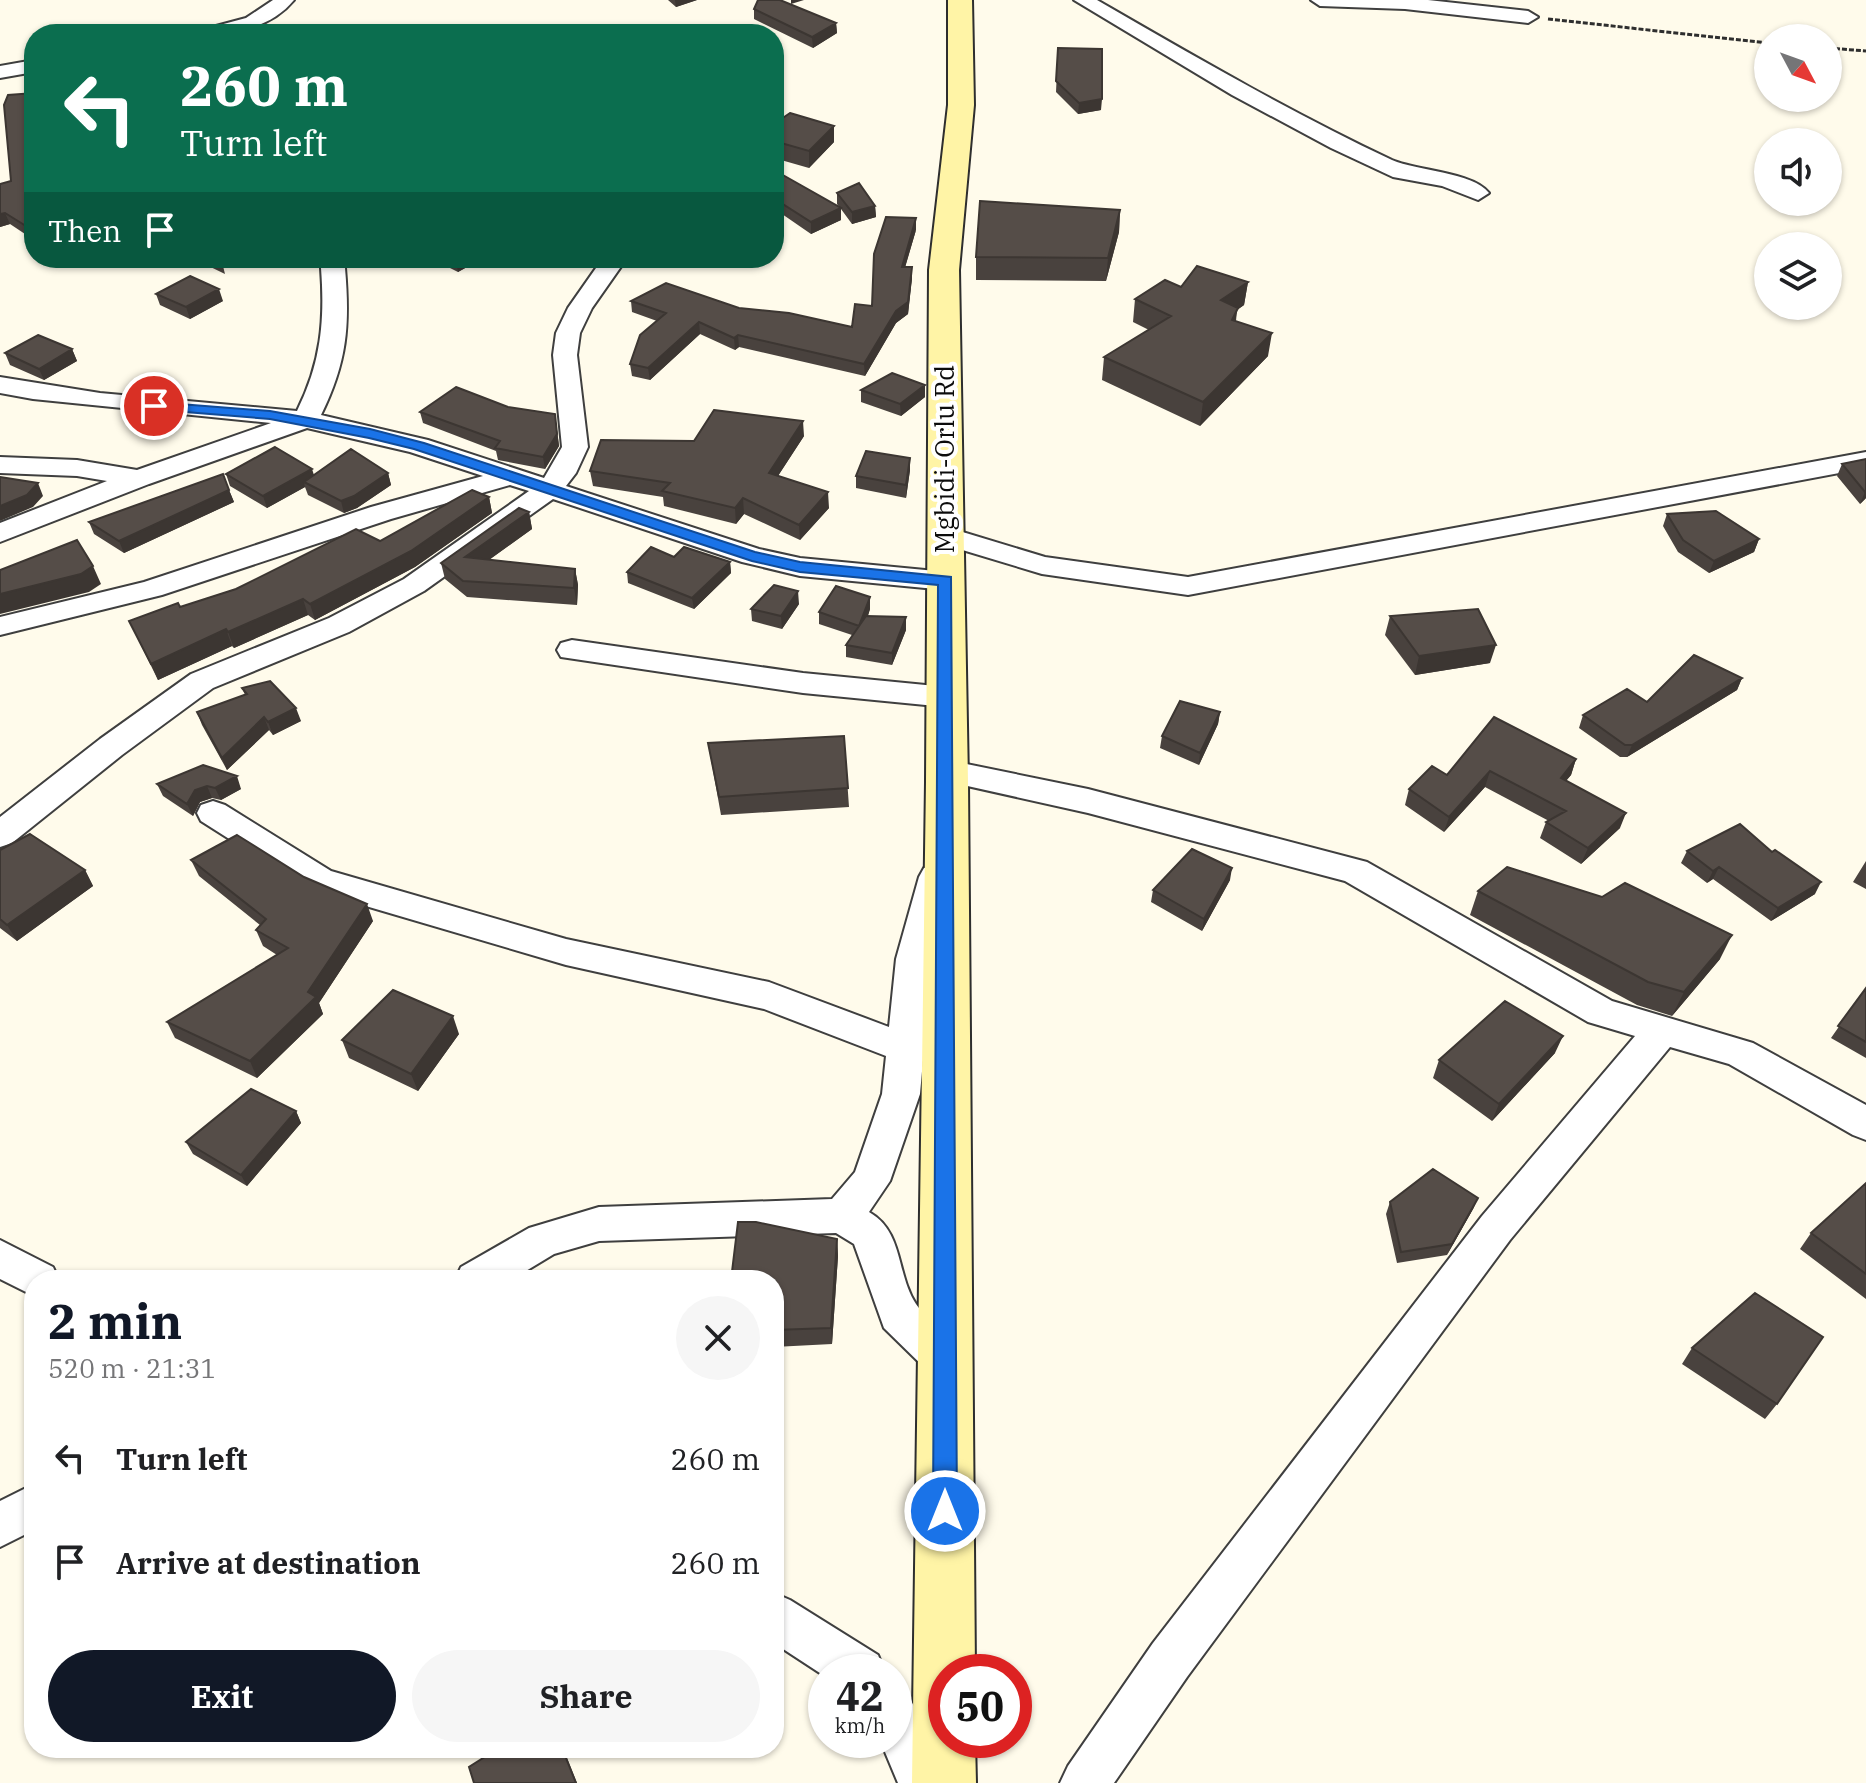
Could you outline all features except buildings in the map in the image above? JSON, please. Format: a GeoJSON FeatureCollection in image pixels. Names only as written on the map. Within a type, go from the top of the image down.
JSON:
{"type":"FeatureCollection","features":[{"type":"Feature","properties":{"kind":"main road","name":"Mgbidi-Orlu Rd"},"geometry":{"type":"LineString","coordinates":[[944,1783],[947,771],[944,270],[961,105],[960,0]]}},
{"type":"Feature","properties":{"kind":"street"},"geometry":{"type":"LineString","coordinates":[[1083,0],[1239,91],[1339,143],[1401,172],[1448,181],[1478,193]]}},
{"type":"Feature","properties":{"kind":"street"},"geometry":{"type":"LineString","coordinates":[[1320,0],[1405,3],[1528,17]]}},
{"type":"Feature","properties":{"kind":"street"},"geometry":{"type":"LineString","coordinates":[[246,24],[253,22],[271,3]]}},
{"type":"Feature","properties":{"kind":"street"},"geometry":{"type":"LineString","coordinates":[[0,72],[24,68]]}},
{"type":"Feature","properties":{"kind":"street"},"geometry":{"type":"LineString","coordinates":[[0,533],[139,478],[305,420],[327,378],[338,329],[333,268]]}},
{"type":"Feature","properties":{"kind":"street"},"geometry":{"type":"LineString","coordinates":[[0,835],[111,747],[202,681],[339,625],[414,585],[476,544],[548,490],[563,473],[575,447],[565,355],[568,333],[580,308],[608,268]]}},
{"type":"Feature","properties":{"kind":"street"},"geometry":{"type":"LineString","coordinates":[[0,385],[96,402],[305,420],[419,446],[752,556],[800,567],[946,581]]}},
{"type":"Feature","properties":{"kind":"street"},"geometry":{"type":"LineString","coordinates":[[0,449],[33,466]]}},
{"type":"Feature","properties":{"kind":"street"},"geometry":{"type":"LineString","coordinates":[[946,536],[1042,565],[1188,586],[1866,460]]}},
{"type":"Feature","properties":{"kind":"street"},"geometry":{"type":"LineString","coordinates":[[0,465],[77,468],[139,478]]}},
{"type":"Feature","properties":{"kind":"street"},"geometry":{"type":"LineString","coordinates":[[0,626],[152,589],[381,513],[509,477]]}},
{"type":"Feature","properties":{"kind":"street"},"geometry":{"type":"LineString","coordinates":[[572,650],[803,683],[946,697]]}},
{"type":"Feature","properties":{"kind":"street"},"geometry":{"type":"LineString","coordinates":[[947,771],[1088,801],[1355,871],[1601,1012],[1740,1053],[1866,1124]]}},
{"type":"Feature","properties":{"kind":"street"},"geometry":{"type":"LineString","coordinates":[[213,813],[320,880],[566,952],[769,996],[906,1048]]}},
{"type":"Feature","properties":{"kind":"street"},"geometry":{"type":"LineString","coordinates":[[842,1216],[871,1181],[901,1094],[914,959],[946,838]]}},
{"type":"Feature","properties":{"kind":"street"},"geometry":{"type":"LineString","coordinates":[[1085,1783],[1170,1660],[1496,1228],[1662,1030]]}},
{"type":"Feature","properties":{"kind":"street"},"geometry":{"type":"LineString","coordinates":[[492,1270],[543,1240],[599,1224],[842,1216],[870,1233],[899,1315],[945,1359]]}},
{"type":"Feature","properties":{"kind":"street"},"geometry":{"type":"LineString","coordinates":[[0,1258],[24,1272]]}},
{"type":"Feature","properties":{"kind":"street"},"geometry":{"type":"LineString","coordinates":[[0,1525],[24,1512]]}},
{"type":"Feature","properties":{"kind":"street"},"geometry":{"type":"LineString","coordinates":[[784,1622],[833,1654]]}},
{"type":"Feature","properties":{"kind":"street"},"geometry":{"type":"LineString","coordinates":[[912,1758],[923,1783]]}},
{"type":"Feature","properties":{"kind":"path"},"geometry":{"type":"LineString","coordinates":[[1528,17],[1754,41]]}},
{"type":"Feature","properties":{"kind":"path"},"geometry":{"type":"LineString","coordinates":[[1842,49],[1866,51]]}},
{"type":"Feature","properties":{"kind":"route"},"geometry":{"type":"LineString","coordinates":[[154,406],[270,415],[370,434],[419,446],[752,556],[800,567],[946,581],[945,1511]]}}]}
